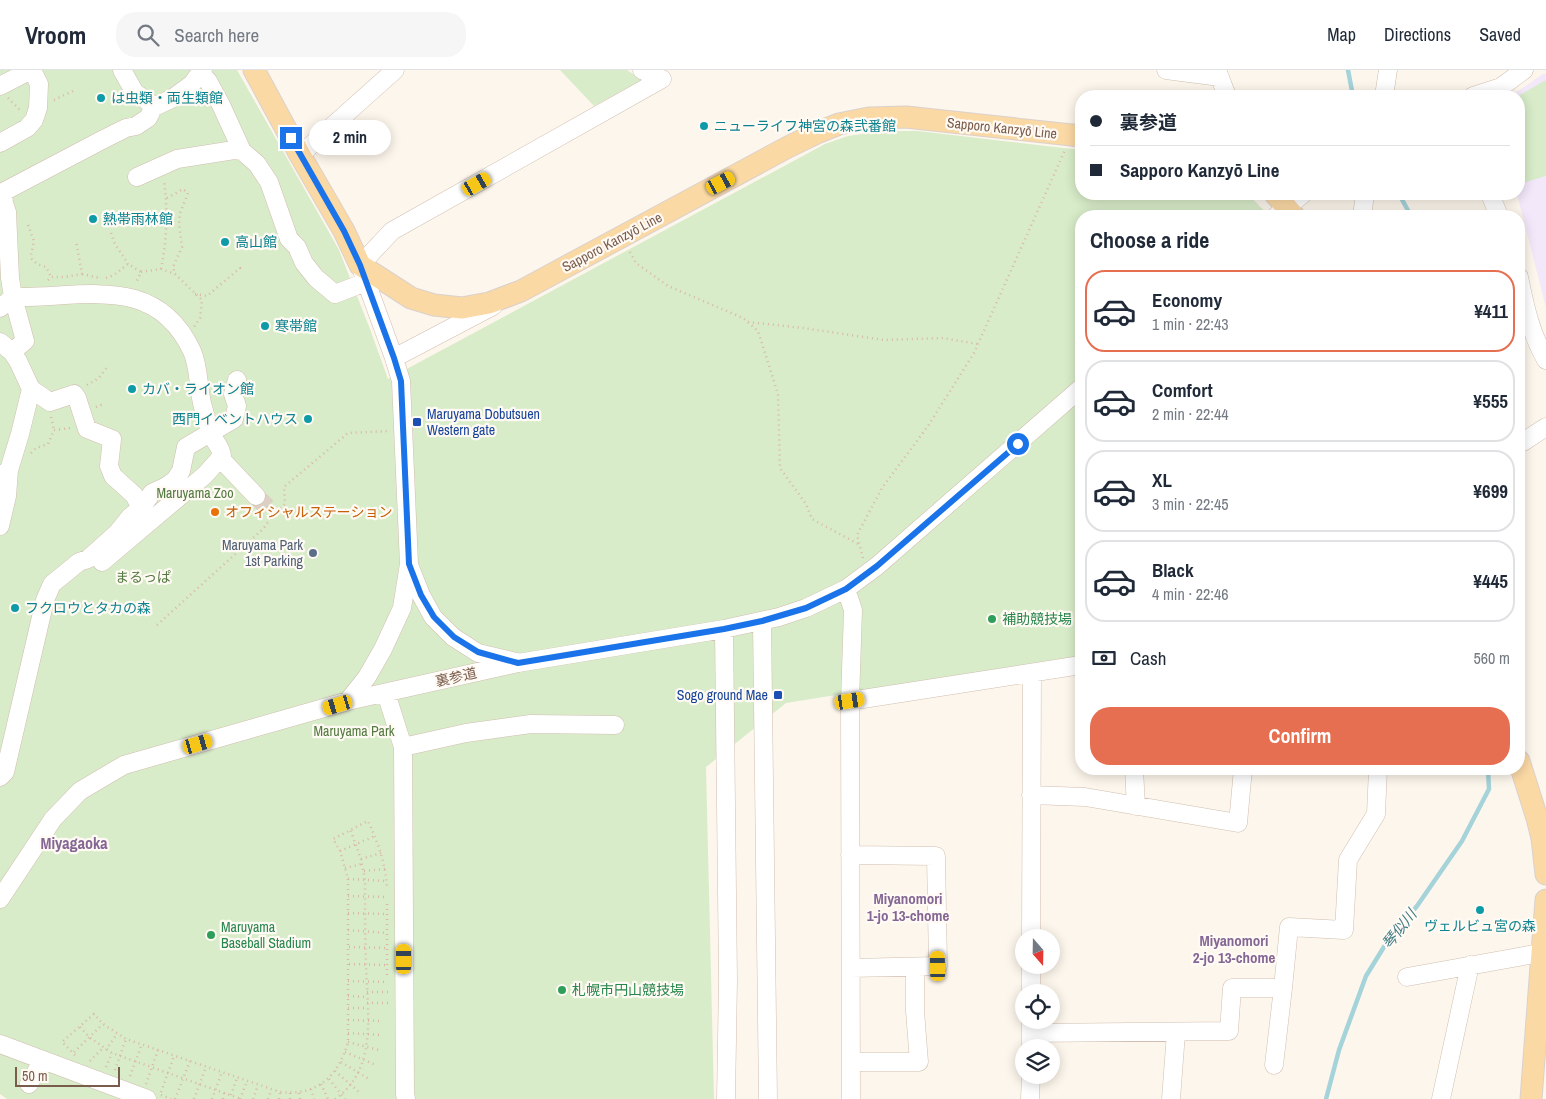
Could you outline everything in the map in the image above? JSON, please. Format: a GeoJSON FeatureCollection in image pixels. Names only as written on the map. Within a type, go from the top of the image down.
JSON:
{"type":"FeatureCollection","features":[{"type":"Feature","properties":{"kind":"main road"},"geometry":{"type":"LineString","coordinates":[[254,70],[344,231],[363,274]]}},
{"type":"Feature","properties":{"kind":"main road","name":"Sapporo Kanzyō Line"},"geometry":{"type":"LineString","coordinates":[[363,274],[411,298],[434,305],[462,308],[489,303],[521,291],[788,147],[819,132],[855,120],[906,117],[1075,136]]}},
{"type":"Feature","properties":{"kind":"main road"},"geometry":{"type":"LineString","coordinates":[[1523,775],[1542,838],[1546,874]]}},
{"type":"Feature","properties":{"kind":"main road"},"geometry":{"type":"LineString","coordinates":[[1530,1099],[1544,952],[1546,900]]}},
{"type":"Feature","properties":{"kind":"street"},"geometry":{"type":"LineString","coordinates":[[122,70],[135,93],[154,107]]}},
{"type":"Feature","properties":{"kind":"street"},"geometry":{"type":"LineString","coordinates":[[300,155],[395,70]]}},
{"type":"Feature","properties":{"kind":"street"},"geometry":{"type":"LineString","coordinates":[[141,508],[134,495],[113,476],[109,466],[112,439],[87,429],[74,394],[50,402],[31,389],[18,361],[6,347],[25,341],[6,302],[10,278],[7,212],[2,191],[126,128],[136,126],[148,118],[154,107],[173,98],[192,84],[201,72],[221,105],[242,151],[257,164],[269,182],[289,239],[316,278],[335,294],[363,274],[392,231],[662,79],[642,70]]}},
{"type":"Feature","properties":{"kind":"street"},"geometry":{"type":"LineString","coordinates":[[1166,70],[1219,73],[1225,90]]}},
{"type":"Feature","properties":{"kind":"street"},"geometry":{"type":"LineString","coordinates":[[1385,90],[1388,70]]}},
{"type":"Feature","properties":{"kind":"street"},"geometry":{"type":"LineString","coordinates":[[1492,90],[1502,87],[1524,70]]}},
{"type":"Feature","properties":{"kind":"street"},"geometry":{"type":"LineString","coordinates":[[0,86],[34,71],[39,84],[38,108],[34,120],[26,128],[0,143]]}},
{"type":"Feature","properties":{"kind":"street"},"geometry":{"type":"LineString","coordinates":[[138,177],[167,162],[205,153],[242,151]]}},
{"type":"Feature","properties":{"kind":"street"},"geometry":{"type":"LineString","coordinates":[[1283,208],[1295,200]]}},
{"type":"Feature","properties":{"kind":"street"},"geometry":{"type":"LineString","coordinates":[[348,702],[367,677],[384,649],[402,608],[409,564],[401,381],[363,274]]}},
{"type":"Feature","properties":{"kind":"street"},"geometry":{"type":"LineString","coordinates":[[394,358],[521,291]]}},
{"type":"Feature","properties":{"kind":"street"},"geometry":{"type":"LineString","coordinates":[[6,302],[36,298],[103,294],[126,296],[149,304],[162,312],[177,326],[192,352],[211,432],[214,440],[220,447],[222,456],[205,475],[102,562]]}},
{"type":"Feature","properties":{"kind":"street"},"geometry":{"type":"LineString","coordinates":[[1525,306],[1534,337],[1546,360]]}},
{"type":"Feature","properties":{"kind":"street"},"geometry":{"type":"LineString","coordinates":[[0,777],[5,772],[45,600],[52,584],[79,562],[88,559],[117,534],[152,493],[175,480],[181,471],[186,447],[234,419],[237,406],[233,394],[237,380]]}},
{"type":"Feature","properties":{"kind":"street"},"geometry":{"type":"LineString","coordinates":[[0,526],[7,496],[4,473],[20,434],[31,389]]}},
{"type":"Feature","properties":{"kind":"street","name":"裏参道"},"geometry":{"type":"LineString","coordinates":[[0,899],[53,818],[80,791],[124,766],[348,702],[386,693],[518,663],[724,629],[762,621],[806,608],[846,589],[868,573],[1075,393]]}},
{"type":"Feature","properties":{"kind":"street"},"geometry":{"type":"LineString","coordinates":[[1525,441],[1546,428]]}},
{"type":"Feature","properties":{"kind":"street"},"geometry":{"type":"LineString","coordinates":[[220,458],[261,501]]}},
{"type":"Feature","properties":{"kind":"street"},"geometry":{"type":"LineString","coordinates":[[409,564],[421,595],[434,617],[454,637],[478,652],[518,663]]}},
{"type":"Feature","properties":{"kind":"street"},"geometry":{"type":"LineString","coordinates":[[846,589],[853,610],[850,701],[851,1099]]}},
{"type":"Feature","properties":{"kind":"street"},"geometry":{"type":"LineString","coordinates":[[762,621],[768,1099]]}},
{"type":"Feature","properties":{"kind":"street"},"geometry":{"type":"LineString","coordinates":[[724,629],[728,980],[726,1099]]}},
{"type":"Feature","properties":{"kind":"street"},"geometry":{"type":"LineString","coordinates":[[850,701],[1075,666]]}},
{"type":"Feature","properties":{"kind":"street"},"geometry":{"type":"LineString","coordinates":[[1031,929],[1032,673]]}},
{"type":"Feature","properties":{"kind":"street"},"geometry":{"type":"LineString","coordinates":[[386,693],[404,747],[403,1097]]}},
{"type":"Feature","properties":{"kind":"street"},"geometry":{"type":"LineString","coordinates":[[404,747],[466,733],[531,724],[615,726]]}},
{"type":"Feature","properties":{"kind":"street"},"geometry":{"type":"LineString","coordinates":[[1134,775],[1136,806]]}},
{"type":"Feature","properties":{"kind":"street"},"geometry":{"type":"LineString","coordinates":[[1031,795],[1085,797],[1238,823],[1242,775]]}},
{"type":"Feature","properties":{"kind":"street"},"geometry":{"type":"LineString","coordinates":[[1274,1065],[1289,927],[1344,930],[1348,860],[1376,814],[1378,775]]}},
{"type":"Feature","properties":{"kind":"street"},"geometry":{"type":"LineString","coordinates":[[850,855],[936,856],[938,966],[851,968]]}},
{"type":"Feature","properties":{"kind":"street"},"geometry":{"type":"LineString","coordinates":[[1407,977],[1544,952]]}},
{"type":"Feature","properties":{"kind":"street"},"geometry":{"type":"LineString","coordinates":[[1441,1099],[1470,965]]}},
{"type":"Feature","properties":{"kind":"street"},"geometry":{"type":"LineString","coordinates":[[851,1062],[918,1062],[915,967]]}},
{"type":"Feature","properties":{"kind":"street"},"geometry":{"type":"LineString","coordinates":[[1031,1034],[1229,1031],[1232,988],[1283,988]]}},
{"type":"Feature","properties":{"kind":"street"},"geometry":{"type":"LineString","coordinates":[[1171,1099],[1176,1033]]}},
{"type":"Feature","properties":{"kind":"street"},"geometry":{"type":"LineString","coordinates":[[0,1044],[43,1060],[150,1094]]}},
{"type":"Feature","properties":{"kind":"street"},"geometry":{"type":"LineString","coordinates":[[29,1084],[43,1060]]}},
{"type":"Feature","properties":{"kind":"street"},"geometry":{"type":"LineString","coordinates":[[1030,1099],[1031,1084]]}},
{"type":"Feature","properties":{"kind":"path"},"geometry":{"type":"LineString","coordinates":[[0,86],[18,110],[34,120]]}},
{"type":"Feature","properties":{"kind":"path"},"geometry":{"type":"LineString","coordinates":[[868,573],[857,535],[882,488],[928,426],[978,344],[1075,138]]}},
{"type":"Feature","properties":{"kind":"path"},"geometry":{"type":"LineString","coordinates":[[161,269],[167,198],[163,175],[167,162]]}},
{"type":"Feature","properties":{"kind":"path"},"geometry":{"type":"LineString","coordinates":[[167,198],[183,188],[188,193],[180,213],[179,224],[182,248],[174,267],[175,274]]}},
{"type":"Feature","properties":{"kind":"path"},"geometry":{"type":"LineString","coordinates":[[28,225],[34,241],[32,259],[37,264],[46,267],[50,276]]}},
{"type":"Feature","properties":{"kind":"path"},"geometry":{"type":"LineString","coordinates":[[112,233],[114,242],[128,264],[141,272],[161,269],[175,274],[202,300],[200,318],[193,328],[183,336]]}},
{"type":"Feature","properties":{"kind":"path"},"geometry":{"type":"LineString","coordinates":[[621,237],[636,263],[668,286],[743,318],[758,330],[778,394],[780,468],[806,504],[812,519],[860,545]]}},
{"type":"Feature","properties":{"kind":"path"},"geometry":{"type":"LineString","coordinates":[[76,241],[82,274]]}},
{"type":"Feature","properties":{"kind":"path"},"geometry":{"type":"LineString","coordinates":[[50,276],[65,277],[82,274],[104,278],[114,275],[128,264]]}},
{"type":"Feature","properties":{"kind":"path"},"geometry":{"type":"LineString","coordinates":[[194,293],[208,296],[240,268],[237,265]]}},
{"type":"Feature","properties":{"kind":"path"},"geometry":{"type":"LineString","coordinates":[[126,296],[138,280],[141,272]]}},
{"type":"Feature","properties":{"kind":"path"},"geometry":{"type":"LineString","coordinates":[[36,298],[50,276]]}},
{"type":"Feature","properties":{"kind":"path"},"geometry":{"type":"LineString","coordinates":[[748,322],[884,340],[942,338],[978,344]]}},
{"type":"Feature","properties":{"kind":"path"},"geometry":{"type":"LineString","coordinates":[[74,394],[98,378],[108,366]]}},
{"type":"Feature","properties":{"kind":"path"},"geometry":{"type":"LineString","coordinates":[[27,456],[36,448],[48,444],[54,430],[76,426],[87,429]]}},
{"type":"Feature","properties":{"kind":"path"},"geometry":{"type":"LineString","coordinates":[[157,625],[263,529],[274,514],[285,504],[284,487],[348,433],[403,431]]}},
{"type":"Feature","properties":{"kind":"path"},"geometry":{"type":"LineString","coordinates":[[261,501],[274,514]]}},
{"type":"Feature","properties":{"kind":"path"},"geometry":{"type":"LineString","coordinates":[[62,1042],[94,1014],[103,1024],[126,1038],[271,1090],[299,1093],[329,1079],[341,1062],[348,1042],[348,981],[349,947],[348,879],[340,851],[334,839],[368,821],[375,836],[385,869],[388,982],[348,981]]}},
{"type":"Feature","properties":{"kind":"path"},"geometry":{"type":"LineString","coordinates":[[335,1099],[350,1084],[357,1072],[363,1060],[368,1035],[365,880],[361,859],[350,829]]}},
{"type":"Feature","properties":{"kind":"path"},"geometry":{"type":"LineString","coordinates":[[340,851],[375,836]]}},
{"type":"Feature","properties":{"kind":"path"},"geometry":{"type":"LineString","coordinates":[[361,859],[381,853]]}},
{"type":"Feature","properties":{"kind":"path"},"geometry":{"type":"LineString","coordinates":[[345,868],[362,864]]}},
{"type":"Feature","properties":{"kind":"path"},"geometry":{"type":"LineString","coordinates":[[364,871],[385,869]]}},
{"type":"Feature","properties":{"kind":"path"},"geometry":{"type":"LineString","coordinates":[[348,879],[386,881]]}},
{"type":"Feature","properties":{"kind":"path"},"geometry":{"type":"LineString","coordinates":[[348,896],[387,897]]}},
{"type":"Feature","properties":{"kind":"path"},"geometry":{"type":"LineString","coordinates":[[348,913],[387,914]]}},
{"type":"Feature","properties":{"kind":"path"},"geometry":{"type":"LineString","coordinates":[[348,930],[386,932]]}},
{"type":"Feature","properties":{"kind":"path"},"geometry":{"type":"LineString","coordinates":[[349,947],[386,948]]}},
{"type":"Feature","properties":{"kind":"path"},"geometry":{"type":"LineString","coordinates":[[349,964],[387,965]]}},
{"type":"Feature","properties":{"kind":"path"},"geometry":{"type":"LineString","coordinates":[[367,992],[388,992],[388,1003],[367,1003]]}},
{"type":"Feature","properties":{"kind":"path"},"geometry":{"type":"LineString","coordinates":[[348,996],[367,997]]}},
{"type":"Feature","properties":{"kind":"path"},"geometry":{"type":"LineString","coordinates":[[348,1008],[368,1008]]}},
{"type":"Feature","properties":{"kind":"path"},"geometry":{"type":"LineString","coordinates":[[348,1020],[379,1021]]}},
{"type":"Feature","properties":{"kind":"path"},"geometry":{"type":"LineString","coordinates":[[73,1053],[103,1024]]}},
{"type":"Feature","properties":{"kind":"path"},"geometry":{"type":"LineString","coordinates":[[80,1027],[89,1037],[112,1053],[214,1090],[239,1098],[247,1081]]}},
{"type":"Feature","properties":{"kind":"path"},"geometry":{"type":"LineString","coordinates":[[348,1033],[380,1035]]}},
{"type":"Feature","properties":{"kind":"path"},"geometry":{"type":"LineString","coordinates":[[87,1064],[117,1034]]}},
{"type":"Feature","properties":{"kind":"path"},"geometry":{"type":"LineString","coordinates":[[112,1078],[126,1038]]}},
{"type":"Feature","properties":{"kind":"path"},"geometry":{"type":"LineString","coordinates":[[348,1042],[379,1050]]}},
{"type":"Feature","properties":{"kind":"path"},"geometry":{"type":"LineString","coordinates":[[130,1077],[142,1044]]}},
{"type":"Feature","properties":{"kind":"path"},"geometry":{"type":"LineString","coordinates":[[150,1094],[151,1068],[158,1050]]}},
{"type":"Feature","properties":{"kind":"path"},"geometry":{"type":"LineString","coordinates":[[345,1052],[376,1065]]}},
{"type":"Feature","properties":{"kind":"path"},"geometry":{"type":"LineString","coordinates":[[103,1074],[112,1053]]}},
{"type":"Feature","properties":{"kind":"path"},"geometry":{"type":"LineString","coordinates":[[150,1094],[167,1074],[174,1056]]}},
{"type":"Feature","properties":{"kind":"path"},"geometry":{"type":"LineString","coordinates":[[175,1099],[190,1061]]}},
{"type":"Feature","properties":{"kind":"path"},"geometry":{"type":"LineString","coordinates":[[341,1062],[369,1079]]}},
{"type":"Feature","properties":{"kind":"path"},"geometry":{"type":"LineString","coordinates":[[194,1099],[206,1067]]}},
{"type":"Feature","properties":{"kind":"path"},"geometry":{"type":"LineString","coordinates":[[335,1071],[360,1093]]}},
{"type":"Feature","properties":{"kind":"path"},"geometry":{"type":"LineString","coordinates":[[212,1099],[222,1072]]}},
{"type":"Feature","properties":{"kind":"path"},"geometry":{"type":"LineString","coordinates":[[231,1095],[237,1078]]}},
{"type":"Feature","properties":{"kind":"path"},"geometry":{"type":"LineString","coordinates":[[329,1079],[345,1099]]}},
{"type":"Feature","properties":{"kind":"path"},"geometry":{"type":"LineString","coordinates":[[321,1084],[328,1099]]}},
{"type":"Feature","properties":{"kind":"path"},"geometry":{"type":"LineString","coordinates":[[253,1099],[258,1085]]}},
{"type":"Feature","properties":{"kind":"path"},"geometry":{"type":"LineString","coordinates":[[311,1089],[314,1099]]}},
{"type":"Feature","properties":{"kind":"path"},"geometry":{"type":"LineString","coordinates":[[268,1099],[271,1090]]}},
{"type":"Feature","properties":{"kind":"path"},"geometry":{"type":"LineString","coordinates":[[279,1099],[280,1092]]}},
{"type":"Feature","properties":{"kind":"path"},"geometry":{"type":"LineString","coordinates":[[222,1099],[224,1093]]}},
{"type":"Feature","properties":{"kind":"path"},"geometry":{"type":"LineString","coordinates":[[290,1093],[290,1099]]}},
{"type":"Feature","properties":{"kind":"path"},"geometry":{"type":"LineString","coordinates":[[299,1093],[300,1099]]}},
{"type":"Feature","properties":{"kind":"shaded area"},"geometry":{"type":"Polygon","coordinates":[[[1543,74],[1546,74],[1546,308],[1525,225],[1525,210],[1521,210],[1519,200],[1525,200],[1525,90],[1520,90],[1543,74]]]}},
{"type":"Feature","properties":{"kind":"green space","name":"Maruyama Park"},"geometry":{"type":"Polygon","coordinates":[[[0,70],[237,70],[339,250],[388,379],[825,144],[848,136],[883,131],[918,131],[1075,149],[1075,200],[1254,200],[1263,210],[1075,210],[1075,657],[786,703],[706,767],[714,1099],[7,1099],[0,1094],[0,70]]]}},
{"type":"Feature","properties":{"kind":"green space"},"geometry":{"type":"Polygon","coordinates":[[[560,70],[627,70],[642,80],[594,106],[560,70]]]}},
{"type":"Feature","properties":{"kind":"green space"},"geometry":{"type":"Polygon","coordinates":[[[1546,80],[1546,176],[1525,182],[1525,92],[1546,80]]]}},
{"type":"Feature","properties":{"kind":"waterway","name":"琴似川"},"geometry":{"type":"LineString","coordinates":[[1348,70],[1352,90]]}},
{"type":"Feature","properties":{"kind":"waterway","name":"琴似川"},"geometry":{"type":"LineString","coordinates":[[1402,200],[1408,210]]}},
{"type":"Feature","properties":{"kind":"waterway","name":"琴似川"},"geometry":{"type":"LineString","coordinates":[[1326,1099],[1339,1050],[1366,976],[1387,942],[1417,906],[1462,841],[1489,789],[1488,775]]}},
{"type":"Feature","properties":{"kind":"tunnel"},"geometry":{"type":"LineString","coordinates":[[256,496],[267,507]]}},
{"type":"Feature","properties":{"kind":"place","name":"は虫類・両生類館"},"geometry":{"type":"Point","coordinates":[101,98]}},
{"type":"Feature","properties":{"kind":"place","name":"ニューライフ神宮の森弐番館"},"geometry":{"type":"Point","coordinates":[704,126]}},
{"type":"Feature","properties":{"kind":"place","name":"熱帯雨林館"},"geometry":{"type":"Point","coordinates":[93,219]}},
{"type":"Feature","properties":{"kind":"place","name":"高山館"},"geometry":{"type":"Point","coordinates":[225,242]}},
{"type":"Feature","properties":{"kind":"place","name":"寒帯館"},"geometry":{"type":"Point","coordinates":[265,326]}},
{"type":"Feature","properties":{"kind":"place","name":"カバ・ライオン館"},"geometry":{"type":"Point","coordinates":[132,389]}},
{"type":"Feature","properties":{"kind":"place","name":"西門イベントハウス"},"geometry":{"type":"Point","coordinates":[308,419]}},
{"type":"Feature","properties":{"kind":"place","name":"Maruyama Dobutsuen Western gate"},"geometry":{"type":"Point","coordinates":[417,422]}},
{"type":"Feature","properties":{"kind":"place","name":"オフィシャルステーション"},"geometry":{"type":"Point","coordinates":[215,512]}},
{"type":"Feature","properties":{"kind":"place","name":"Maruyama Park 1st Parking"},"geometry":{"type":"Point","coordinates":[313,553]}},
{"type":"Feature","properties":{"kind":"place","name":"フクロウとタカの森"},"geometry":{"type":"Point","coordinates":[15,608]}},
{"type":"Feature","properties":{"kind":"place","name":"補助競技場"},"geometry":{"type":"Point","coordinates":[992,619]}},
{"type":"Feature","properties":{"kind":"place","name":"Sogo ground Mae"},"geometry":{"type":"Point","coordinates":[778,695]}},
{"type":"Feature","properties":{"kind":"place","name":"ヴェルビュ宮の森"},"geometry":{"type":"Point","coordinates":[1480,910]}},
{"type":"Feature","properties":{"kind":"place","name":"Maruyama Baseball Stadium"},"geometry":{"type":"Point","coordinates":[211,935]}},
{"type":"Feature","properties":{"kind":"place","name":"札幌市円山競技場"},"geometry":{"type":"Point","coordinates":[562,990]}},
{"type":"Feature","properties":{"kind":"district","name":"Miyagaoka"},"geometry":{"type":"Point","coordinates":[74,843]}},
{"type":"Feature","properties":{"kind":"district","name":"Miyanomori 1-jo 13-chome"},"geometry":{"type":"Point","coordinates":[908,906]}},
{"type":"Feature","properties":{"kind":"district","name":"Miyanomori 2-jo 13-chome"},"geometry":{"type":"Point","coordinates":[1234,948]}},
{"type":"Feature","properties":{"kind":"route"},"geometry":{"type":"LineString","coordinates":[[291,138],[344,231],[360,265],[401,381],[409,564],[421,595],[434,617],[454,637],[478,652],[518,663],[724,629],[779,617],[806,608],[846,589],[877,566],[1018,444]]}},
{"type":"Feature","properties":{"kind":"park label","name":"Maruyama Zoo"},"geometry":{"type":"Point","coordinates":[195,493]}},
{"type":"Feature","properties":{"kind":"park label","name":"まるっぱ"},"geometry":{"type":"Point","coordinates":[143,577]}}]}
